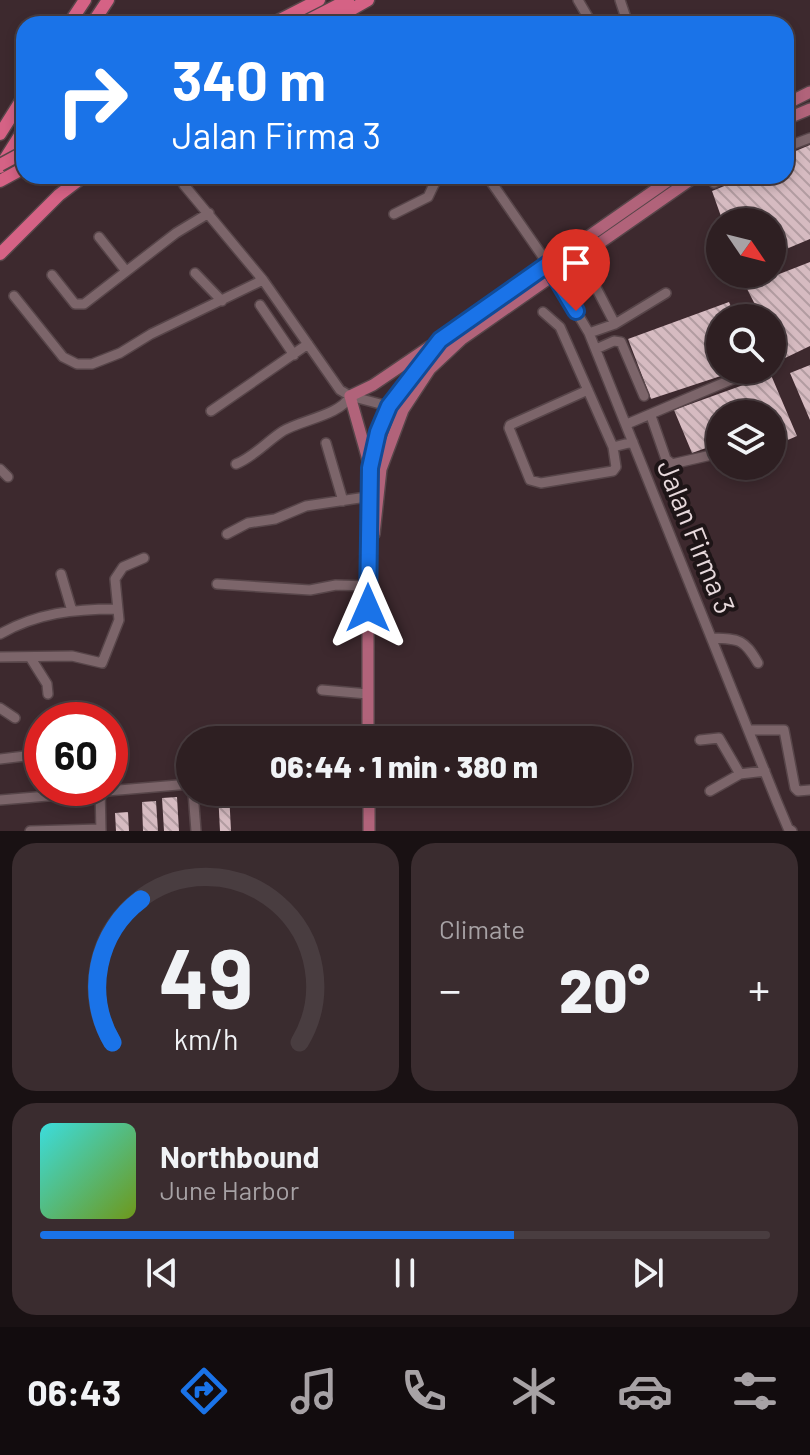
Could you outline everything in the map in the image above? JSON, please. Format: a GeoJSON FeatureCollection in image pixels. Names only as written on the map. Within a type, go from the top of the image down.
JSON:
{"type":"FeatureCollection","features":[{"type":"Feature","properties":{"kind":"highway"},"geometry":{"type":"LineString","coordinates":[[288,16],[319,0]]}},
{"type":"Feature","properties":{"kind":"highway"},"geometry":{"type":"LineString","coordinates":[[317,16],[348,0]]}},
{"type":"Feature","properties":{"kind":"highway"},"geometry":{"type":"LineString","coordinates":[[340,16],[368,0]]}},
{"type":"Feature","properties":{"kind":"highway"},"geometry":{"type":"LineString","coordinates":[[0,134],[16,109]]}},
{"type":"Feature","properties":{"kind":"highway"},"geometry":{"type":"LineString","coordinates":[[0,166],[16,141]]}},
{"type":"Feature","properties":{"kind":"highway"},"geometry":{"type":"LineString","coordinates":[[0,254],[73,184]]}},
{"type":"Feature","properties":{"kind":"main road"},"geometry":{"type":"LineString","coordinates":[[373,496],[403,410],[430,369],[462,339],[664,184]]}},
{"type":"Feature","properties":{"kind":"main road"},"geometry":{"type":"LineString","coordinates":[[368,726],[373,496],[370,468],[350,396],[373,385],[684,184]]}},
{"type":"Feature","properties":{"kind":"main road"},"geometry":{"type":"LineString","coordinates":[[370,468],[378,432],[389,406],[440,340]]}},
{"type":"Feature","properties":{"kind":"main road"},"geometry":{"type":"LineString","coordinates":[[369,806],[369,831]]}},
{"type":"Feature","properties":{"kind":"street"},"geometry":{"type":"LineString","coordinates":[[394,214],[428,197],[434,184]]}},
{"type":"Feature","properties":{"kind":"street","name":"Jalan Firma 3"},"geometry":{"type":"LineString","coordinates":[[492,184],[589,333],[788,828],[792,831]]}},
{"type":"Feature","properties":{"kind":"street"},"geometry":{"type":"LineString","coordinates":[[184,185],[263,280],[335,384],[350,396],[403,410]]}},
{"type":"Feature","properties":{"kind":"street"},"geometry":{"type":"LineString","coordinates":[[52,275],[75,304],[84,304],[176,233],[209,213]]}},
{"type":"Feature","properties":{"kind":"street"},"geometry":{"type":"LineString","coordinates":[[99,237],[126,271]]}},
{"type":"Feature","properties":{"kind":"street"},"geometry":{"type":"LineString","coordinates":[[195,273],[222,301]]}},
{"type":"Feature","properties":{"kind":"street"},"geometry":{"type":"LineString","coordinates":[[589,274],[615,324]]}},
{"type":"Feature","properties":{"kind":"street"},"geometry":{"type":"LineString","coordinates":[[14,296],[63,357],[77,364],[92,364],[120,353],[151,334],[263,280]]}},
{"type":"Feature","properties":{"kind":"street"},"geometry":{"type":"LineString","coordinates":[[589,333],[615,324],[666,293]]}},
{"type":"Feature","properties":{"kind":"street"},"geometry":{"type":"LineString","coordinates":[[260,305],[294,355]]}},
{"type":"Feature","properties":{"kind":"street"},"geometry":{"type":"LineString","coordinates":[[543,312],[560,327],[588,390],[613,447],[616,464],[613,471],[541,483],[530,480],[510,425],[588,390]]}},
{"type":"Feature","properties":{"kind":"street"},"geometry":{"type":"LineString","coordinates":[[596,349],[614,341],[621,342],[644,396]]}},
{"type":"Feature","properties":{"kind":"street"},"geometry":{"type":"LineString","coordinates":[[211,411],[308,344]]}},
{"type":"Feature","properties":{"kind":"street"},"geometry":{"type":"LineString","coordinates":[[627,424],[723,384]]}},
{"type":"Feature","properties":{"kind":"street"},"geometry":{"type":"LineString","coordinates":[[236,464],[252,457],[282,432],[341,407],[350,396]]}},
{"type":"Feature","properties":{"kind":"street"},"geometry":{"type":"LineString","coordinates":[[651,416],[666,459],[672,464],[706,456]]}},
{"type":"Feature","properties":{"kind":"street"},"geometry":{"type":"LineString","coordinates":[[613,447],[633,442]]}},
{"type":"Feature","properties":{"kind":"street"},"geometry":{"type":"LineString","coordinates":[[326,443],[343,501]]}},
{"type":"Feature","properties":{"kind":"street"},"geometry":{"type":"LineString","coordinates":[[0,469],[8,477]]}},
{"type":"Feature","properties":{"kind":"street"},"geometry":{"type":"LineString","coordinates":[[227,534],[248,523],[275,519],[306,506],[373,496]]}},
{"type":"Feature","properties":{"kind":"street"},"geometry":{"type":"LineString","coordinates":[[0,657],[72,656],[102,663],[120,615],[116,609],[115,579],[123,567],[144,558]]}},
{"type":"Feature","properties":{"kind":"street"},"geometry":{"type":"LineString","coordinates":[[61,574],[72,611]]}},
{"type":"Feature","properties":{"kind":"street"},"geometry":{"type":"LineString","coordinates":[[217,584],[296,589],[369,586]]}},
{"type":"Feature","properties":{"kind":"street"},"geometry":{"type":"LineString","coordinates":[[0,634],[24,620],[72,611],[116,609]]}},
{"type":"Feature","properties":{"kind":"street"},"geometry":{"type":"LineString","coordinates":[[712,638],[732,639],[747,645],[758,663]]}},
{"type":"Feature","properties":{"kind":"street"},"geometry":{"type":"LineString","coordinates":[[30,657],[47,684],[48,694]]}},
{"type":"Feature","properties":{"kind":"street"},"geometry":{"type":"LineString","coordinates":[[322,690],[368,694]]}},
{"type":"Feature","properties":{"kind":"street"},"geometry":{"type":"LineString","coordinates":[[0,708],[15,718]]}},
{"type":"Feature","properties":{"kind":"street"},"geometry":{"type":"LineString","coordinates":[[749,730],[784,730],[795,788],[810,790]]}},
{"type":"Feature","properties":{"kind":"street"},"geometry":{"type":"LineString","coordinates":[[700,740],[719,738],[740,774]]}},
{"type":"Feature","properties":{"kind":"street"},"geometry":{"type":"LineString","coordinates":[[0,759],[24,756]]}},
{"type":"Feature","properties":{"kind":"street"},"geometry":{"type":"LineString","coordinates":[[710,791],[740,774],[765,771]]}},
{"type":"Feature","properties":{"kind":"street"},"geometry":{"type":"LineString","coordinates":[[128,788],[176,785]]}},
{"type":"Feature","properties":{"kind":"street"},"geometry":{"type":"LineString","coordinates":[[0,800],[24,798]]}},
{"type":"Feature","properties":{"kind":"street"},"geometry":{"type":"LineString","coordinates":[[30,831],[101,830],[100,806]]}},
{"type":"Feature","properties":{"kind":"street"},"geometry":{"type":"LineString","coordinates":[[194,806],[196,831]]}},
{"type":"Feature","properties":{"kind":"building"},"geometry":{"type":"Polygon","coordinates":[[[810,145],[810,239],[786,249],[786,208],[718,208],[712,191],[729,184],[794,184],[794,152],[810,145]]]}},
{"type":"Feature","properties":{"kind":"building"},"geometry":{"type":"Polygon","coordinates":[[[810,262],[810,346],[786,358],[786,304],[755,304],[747,288],[786,288],[786,271],[810,262]]]}},
{"type":"Feature","properties":{"kind":"building"},"geometry":{"type":"Polygon","coordinates":[[[706,310],[706,381],[651,399],[628,339],[706,310]]]}},
{"type":"Feature","properties":{"kind":"building"},"geometry":{"type":"Polygon","coordinates":[[[810,365],[810,420],[790,373],[810,365]]]}},
{"type":"Feature","properties":{"kind":"building"},"geometry":{"type":"Polygon","coordinates":[[[746,384],[775,384],[782,400],[706,400],[706,448],[692,453],[674,410],[746,384]]]}},
{"type":"Feature","properties":{"kind":"building"},"geometry":{"type":"Polygon","coordinates":[[[786,410],[797,436],[786,441],[786,410]]]}},
{"type":"Feature","properties":{"kind":"building"},"geometry":{"type":"Polygon","coordinates":[[[176,797],[179,831],[164,831],[162,798],[176,797]]]}},
{"type":"Feature","properties":{"kind":"building"},"geometry":{"type":"Polygon","coordinates":[[[156,801],[158,831],[143,831],[142,802],[156,801]]]}},
{"type":"Feature","properties":{"kind":"building"},"geometry":{"type":"Polygon","coordinates":[[[219,806],[230,806],[231,831],[220,831],[219,806]]]}},
{"type":"Feature","properties":{"kind":"building"},"geometry":{"type":"Polygon","coordinates":[[[128,812],[129,831],[116,831],[115,813],[128,812]]]}},
{"type":"Feature","properties":{"kind":"route"},"geometry":{"type":"LineString","coordinates":[[368,608],[370,468],[378,432],[389,406],[440,340],[548,264],[576,311]]}}]}
